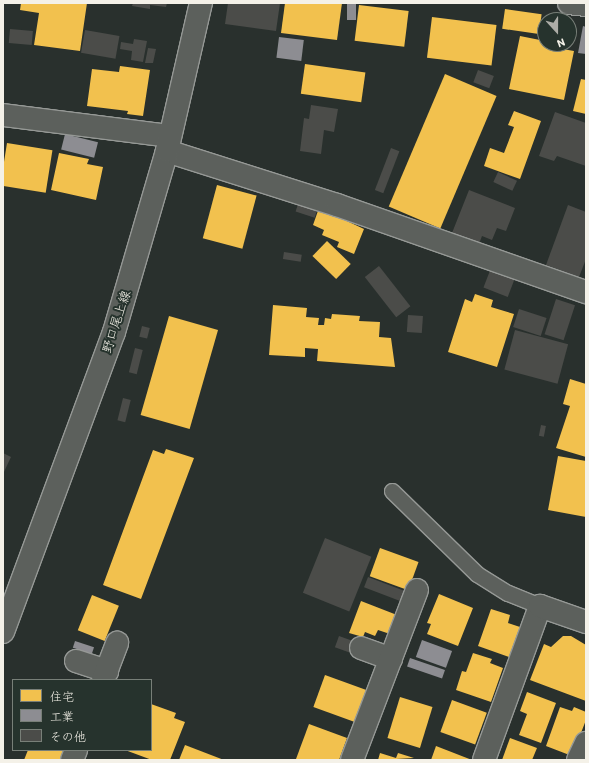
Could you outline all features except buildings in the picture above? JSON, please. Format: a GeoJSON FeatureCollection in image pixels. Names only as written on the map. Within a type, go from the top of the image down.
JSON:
{"type":"FeatureCollection","features":[{"type":"Feature","properties":{"kind":"street","name":"野口尾上線"},"geometry":{"type":"LineString","coordinates":[[3,632],[110,346],[168,144],[201,3]]}},
{"type":"Feature","properties":{"kind":"street"},"geometry":{"type":"LineString","coordinates":[[569,3],[586,5]]}},
{"type":"Feature","properties":{"kind":"street"},"geometry":{"type":"LineString","coordinates":[[3,115],[168,144],[586,292]]}},
{"type":"Feature","properties":{"kind":"street"},"geometry":{"type":"LineString","coordinates":[[352,760],[417,590]]}},
{"type":"Feature","properties":{"kind":"street"},"geometry":{"type":"LineString","coordinates":[[484,760],[540,606],[586,622]]}},
{"type":"Feature","properties":{"kind":"street"},"geometry":{"type":"LineString","coordinates":[[76,661],[105,675],[117,643]]}},
{"type":"Feature","properties":{"kind":"street"},"geometry":{"type":"LineString","coordinates":[[361,648],[391,659]]}},
{"type":"Feature","properties":{"kind":"street"},"geometry":{"type":"LineString","coordinates":[[578,760],[586,743]]}},
{"type":"Feature","properties":{"kind":"lane"},"geometry":{"type":"LineString","coordinates":[[392,491],[477,574],[508,593],[540,606]]}}]}
